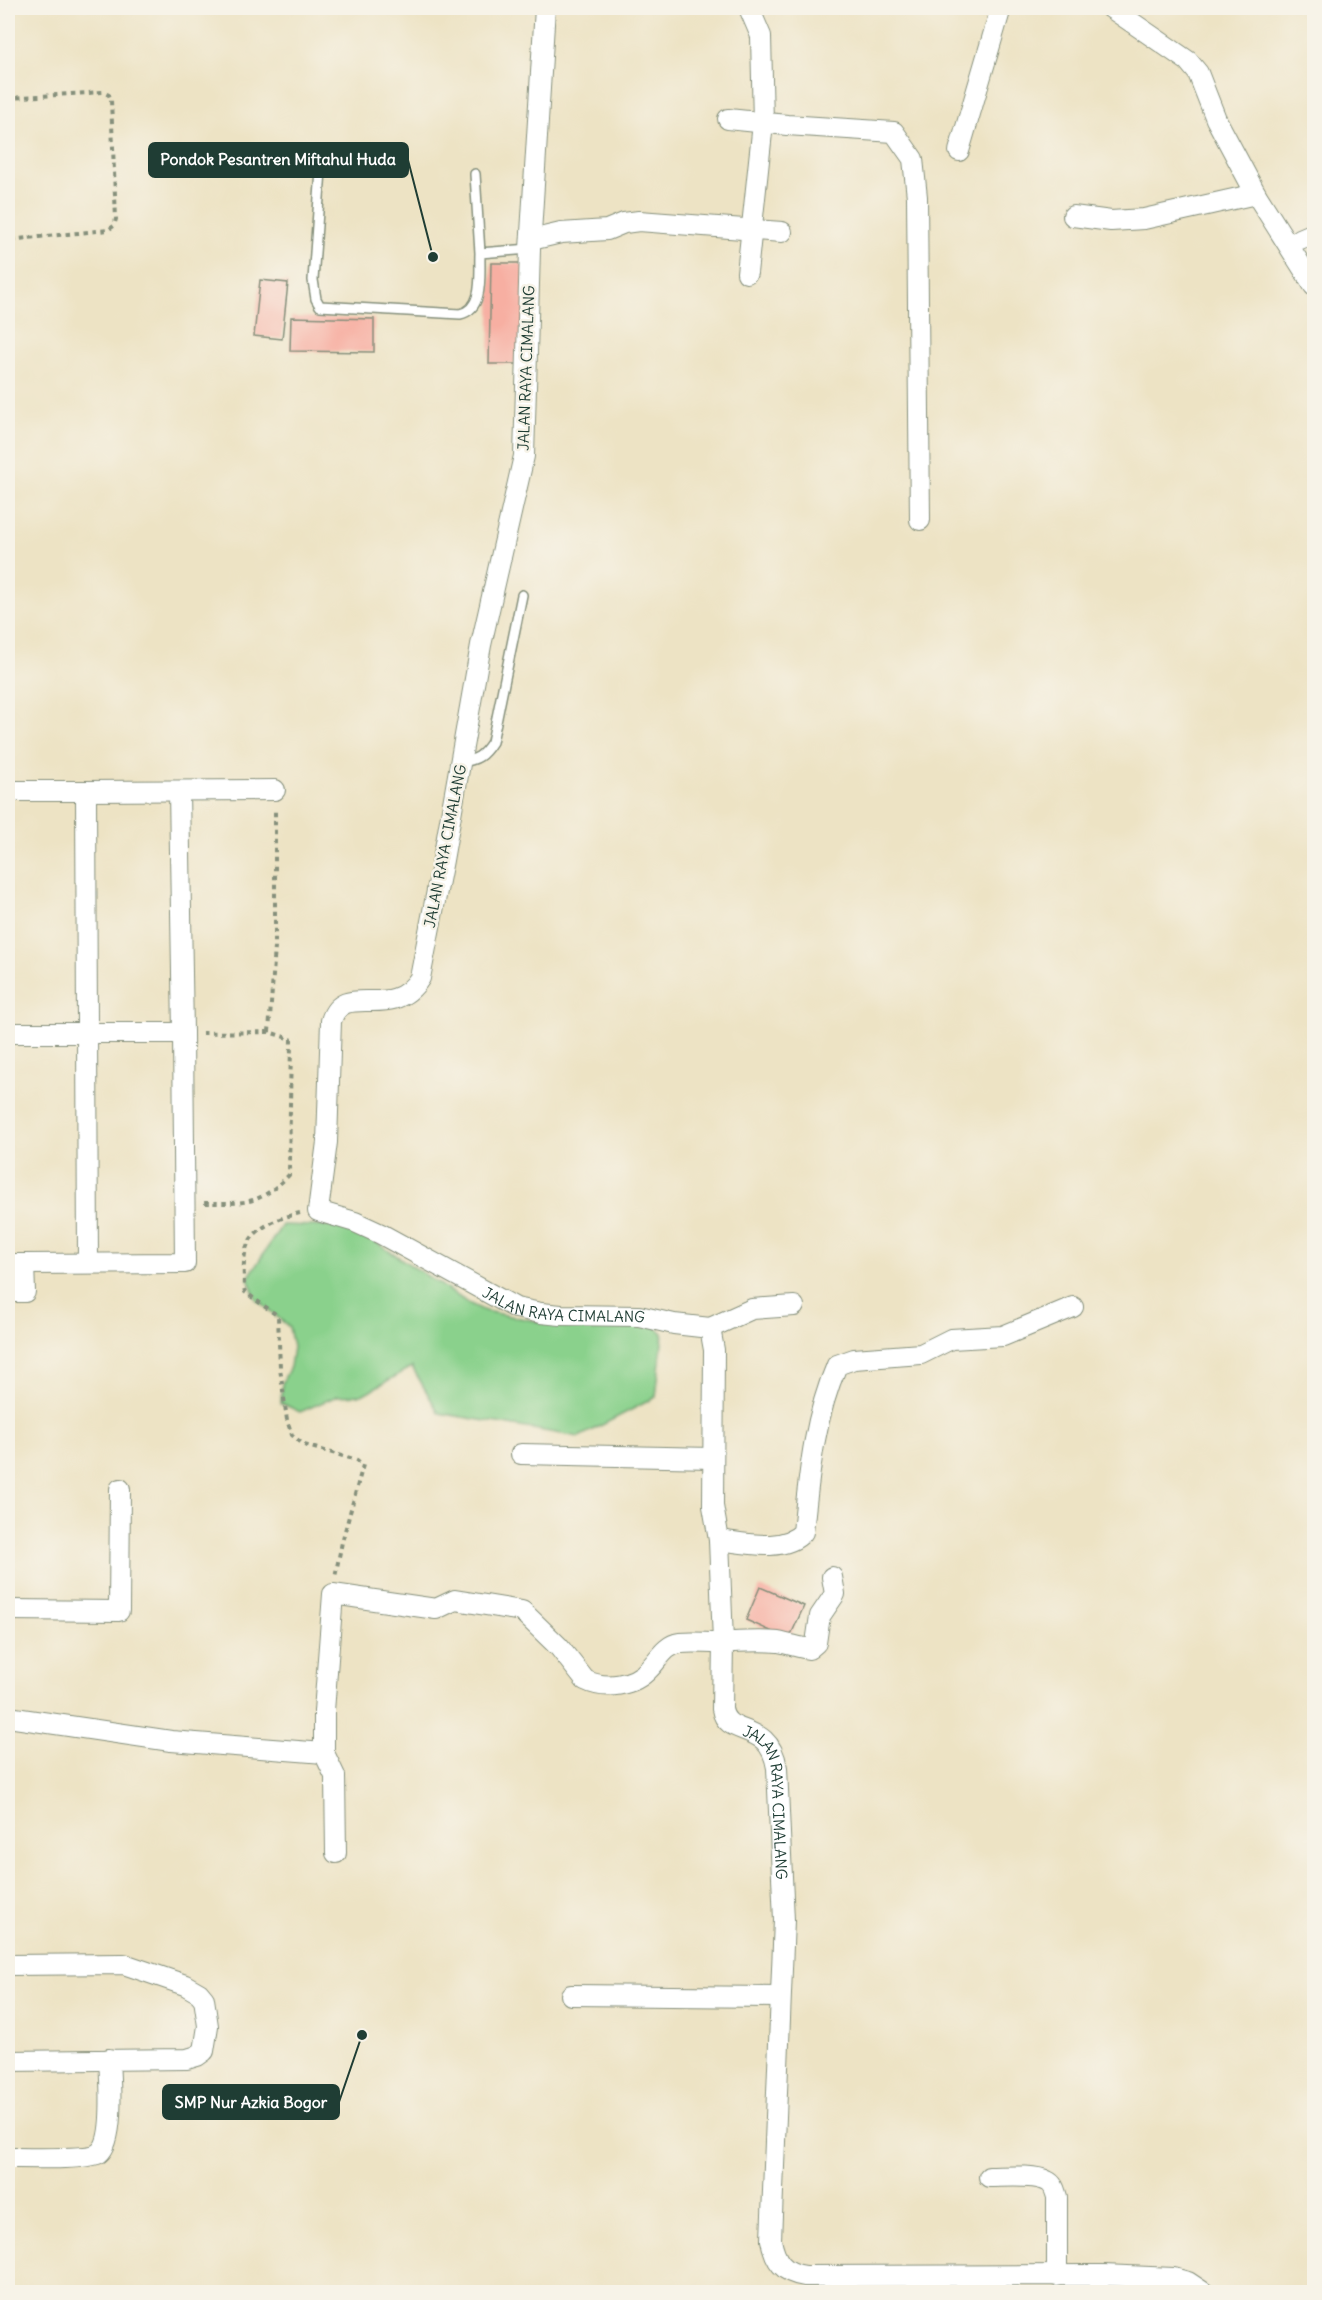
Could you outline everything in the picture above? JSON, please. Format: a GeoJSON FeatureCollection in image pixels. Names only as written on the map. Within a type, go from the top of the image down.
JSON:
{"type":"FeatureCollection","features":[{"type":"Feature","properties":{"kind":"street","name":"JALAN RAYA CIMALANG"},"geometry":{"type":"LineString","coordinates":[[545,8],[530,245],[524,456],[481,645],[420,978],[414,988],[397,999],[385,1002],[347,1002],[334,1012],[327,1142],[318,1211],[355,1222],[381,1233],[516,1308],[551,1314],[639,1316],[674,1324],[710,1328],[714,1350],[713,1506],[719,1540],[723,1716],[736,1728],[748,1731],[769,1743],[775,1755],[777,1768],[784,1920],[771,2240],[781,2266],[796,2275],[871,2284],[1057,2276],[1104,2284],[1174,2278],[1188,2282],[1203,2292]]}},
{"type":"Feature","properties":{"kind":"street"},"geometry":{"type":"LineString","coordinates":[[747,273],[762,123],[761,36],[749,8]]}},
{"type":"Feature","properties":{"kind":"street"},"geometry":{"type":"LineString","coordinates":[[959,151],[1001,8]]}},
{"type":"Feature","properties":{"kind":"street"},"geometry":{"type":"LineString","coordinates":[[1111,8],[1188,61],[1198,73],[1216,118],[1256,194],[1314,286]]}},
{"type":"Feature","properties":{"kind":"street"},"geometry":{"type":"LineString","coordinates":[[728,119],[894,132],[913,159],[917,197],[920,520]]}},
{"type":"Feature","properties":{"kind":"street"},"geometry":{"type":"LineString","coordinates":[[1073,216],[1111,221],[1144,219],[1256,194]]}},
{"type":"Feature","properties":{"kind":"street"},"geometry":{"type":"LineString","coordinates":[[530,245],[561,233],[607,231],[624,223],[639,221],[782,232]]}},
{"type":"Feature","properties":{"kind":"street"},"geometry":{"type":"LineString","coordinates":[[8,791],[275,790]]}},
{"type":"Feature","properties":{"kind":"street"},"geometry":{"type":"LineString","coordinates":[[86,791],[88,1263]]}},
{"type":"Feature","properties":{"kind":"street"},"geometry":{"type":"LineString","coordinates":[[8,1292],[25,1292],[16,1264],[185,1263],[179,791]]}},
{"type":"Feature","properties":{"kind":"street"},"geometry":{"type":"LineString","coordinates":[[8,1033],[183,1033]]}},
{"type":"Feature","properties":{"kind":"street"},"geometry":{"type":"LineString","coordinates":[[710,1328],[752,1309],[794,1306]]}},
{"type":"Feature","properties":{"kind":"street"},"geometry":{"type":"LineString","coordinates":[[719,1540],[784,1544],[803,1532],[813,1443],[830,1381],[837,1365],[854,1359],[921,1354],[951,1339],[1003,1336],[1073,1307]]}},
{"type":"Feature","properties":{"kind":"street"},"geometry":{"type":"LineString","coordinates":[[521,1454],[713,1458]]}},
{"type":"Feature","properties":{"kind":"street"},"geometry":{"type":"LineString","coordinates":[[8,1610],[119,1611],[120,1489]]}},
{"type":"Feature","properties":{"kind":"street"},"geometry":{"type":"LineString","coordinates":[[336,1853],[335,1776],[324,1752],[324,1711],[333,1594],[436,1609],[455,1600],[522,1611],[559,1647],[585,1680],[609,1685],[630,1682],[649,1670],[662,1653],[673,1645],[757,1641],[780,1642],[810,1649],[816,1643],[820,1616],[835,1594],[832,1577]]}},
{"type":"Feature","properties":{"kind":"street"},"geometry":{"type":"LineString","coordinates":[[8,1717],[171,1741],[324,1752]]}},
{"type":"Feature","properties":{"kind":"street"},"geometry":{"type":"LineString","coordinates":[[8,1965],[124,1965],[185,1985],[199,1993],[204,1999],[208,2026],[204,2051],[187,2059],[8,2061]]}},
{"type":"Feature","properties":{"kind":"street"},"geometry":{"type":"LineString","coordinates":[[571,1995],[780,1997]]}},
{"type":"Feature","properties":{"kind":"street"},"geometry":{"type":"LineString","coordinates":[[8,2158],[86,2156],[100,2153],[104,2149],[108,2131],[109,2059]]}},
{"type":"Feature","properties":{"kind":"street"},"geometry":{"type":"LineString","coordinates":[[989,2177],[1037,2178],[1047,2181],[1054,2187],[1057,2197],[1057,2276]]}},
{"type":"Feature","properties":{"kind":"lane"},"geometry":{"type":"LineString","coordinates":[[322,157],[313,280],[316,299],[320,306],[448,313],[467,312],[472,309],[477,296],[480,253],[475,174]]}},
{"type":"Feature","properties":{"kind":"lane"},"geometry":{"type":"LineString","coordinates":[[480,253],[530,245]]}},
{"type":"Feature","properties":{"kind":"lane"},"geometry":{"type":"LineString","coordinates":[[461,762],[472,761],[482,756],[492,742],[522,595]]}},
{"type":"Feature","properties":{"kind":"path"},"geometry":{"type":"LineString","coordinates":[[8,98],[103,92],[109,96],[116,219],[114,226],[108,230],[8,240]]}},
{"type":"Feature","properties":{"kind":"path"},"geometry":{"type":"LineString","coordinates":[[269,1032],[275,947],[275,790]]}},
{"type":"Feature","properties":{"kind":"path"},"geometry":{"type":"LineString","coordinates":[[183,1033],[269,1032],[291,1039],[289,1175],[273,1191],[248,1203],[184,1203]]}},
{"type":"Feature","properties":{"kind":"path"},"geometry":{"type":"LineString","coordinates":[[318,1211],[275,1221],[249,1241],[245,1252],[244,1288],[245,1292],[278,1316],[280,1368],[291,1435],[304,1445],[357,1460],[363,1465],[342,1542],[333,1594]]}},
{"type":"Feature","properties":{"kind":"green space"},"geometry":{"type":"Polygon","coordinates":[[[282,1225],[353,1227],[468,1303],[485,1311],[546,1323],[630,1317],[649,1321],[663,1333],[656,1397],[579,1437],[439,1413],[412,1367],[362,1395],[337,1396],[300,1412],[281,1403],[282,1383],[290,1367],[293,1347],[289,1327],[256,1299],[248,1278],[282,1225]]]}},
{"type":"Feature","properties":{"kind":"building"},"geometry":{"type":"Polygon","coordinates":[[[491,263],[526,263],[524,364],[489,364],[491,263]]]}},
{"type":"Feature","properties":{"kind":"building"},"geometry":{"type":"Polygon","coordinates":[[[260,280],[288,283],[282,339],[254,336],[260,280]]]}},
{"type":"Feature","properties":{"kind":"building"},"geometry":{"type":"Polygon","coordinates":[[[291,317],[374,319],[374,352],[290,351],[291,317]]]}},
{"type":"Feature","properties":{"kind":"building"},"geometry":{"type":"Polygon","coordinates":[[[760,1587],[804,1606],[789,1639],[746,1620],[760,1587]]]}},
{"type":"Feature","properties":{"kind":"place","name":"Pondok Pesantren Miftahul Huda"},"geometry":{"type":"Point","coordinates":[433,257]}},
{"type":"Feature","properties":{"kind":"place","name":"SMP Nur Azkia Bogor"},"geometry":{"type":"Point","coordinates":[362,2035]}}]}
